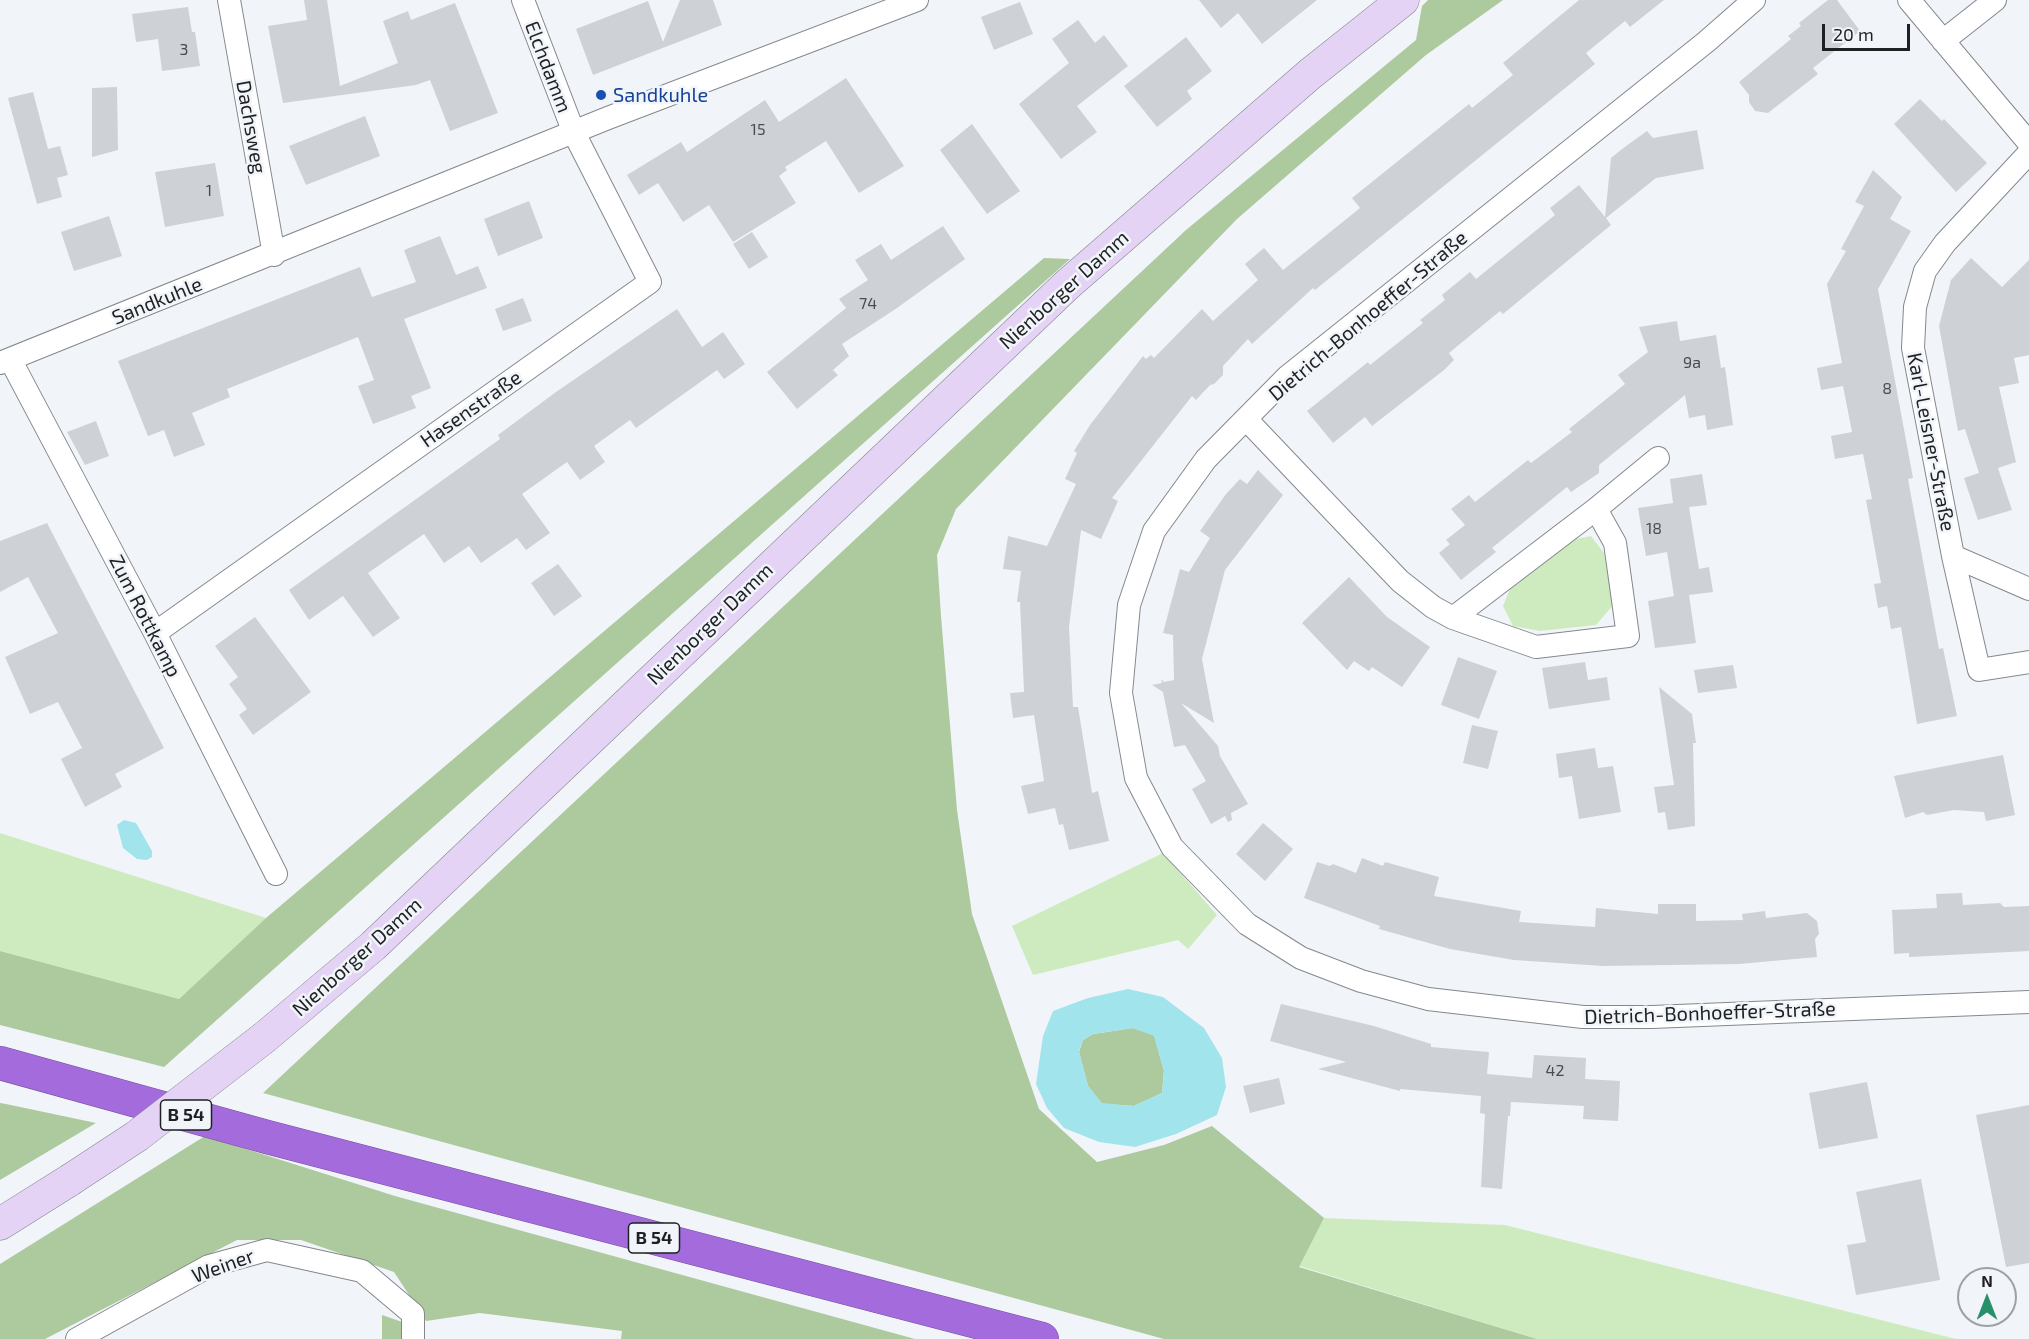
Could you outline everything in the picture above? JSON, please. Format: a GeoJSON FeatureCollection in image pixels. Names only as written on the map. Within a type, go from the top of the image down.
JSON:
{"type":"FeatureCollection","features":[{"type":"Feature","properties":{"kind":"highway","name":"B 54"},"geometry":{"type":"LineString","coordinates":[[0,1063],[267,1137],[1042,1339]]}},
{"type":"Feature","properties":{"kind":"street","name":"Dachsweg"},"geometry":{"type":"LineString","coordinates":[[229,0],[274,255]]}},
{"type":"Feature","properties":{"kind":"street","name":"Elchdamm"},"geometry":{"type":"LineString","coordinates":[[523,0],[574,133]]}},
{"type":"Feature","properties":{"kind":"street","name":"Sandkuhle"},"geometry":{"type":"LineString","coordinates":[[5,361],[574,133],[917,0]]}},
{"type":"Feature","properties":{"kind":"street","name":"Nienborger Damm"},"geometry":{"type":"LineString","coordinates":[[0,1224],[137,1136],[265,1037],[373,946],[1068,284],[1310,74],[1403,0]]}},
{"type":"Feature","properties":{"kind":"street","name":"Dietrich-Bonhoeffer-Straße"},"geometry":{"type":"LineString","coordinates":[[1754,0],[1288,376],[1206,459],[1154,531],[1128,605],[1121,693],[1136,778],[1172,847],[1247,924],[1301,958],[1361,981],[1428,999],[1582,1017],[1652,1017],[2029,1002]]}},
{"type":"Feature","properties":{"kind":"street"},"geometry":{"type":"LineString","coordinates":[[1909,0],[2029,143]]}},
{"type":"Feature","properties":{"kind":"street"},"geometry":{"type":"LineString","coordinates":[[1943,41],[1995,0]]}},
{"type":"Feature","properties":{"kind":"street","name":"Hasenstraße"},"geometry":{"type":"LineString","coordinates":[[155,633],[650,282],[574,133]]}},
{"type":"Feature","properties":{"kind":"street","name":"Karl-Leisner-Straße"},"geometry":{"type":"LineString","coordinates":[[2029,153],[1946,243],[1925,271],[1915,307],[1913,348],[1953,556],[1979,670],[2029,662]]}},
{"type":"Feature","properties":{"kind":"street","name":"Zum Rottkamp"},"geometry":{"type":"LineString","coordinates":[[5,361],[155,633],[276,874]]}},
{"type":"Feature","properties":{"kind":"street"},"geometry":{"type":"LineString","coordinates":[[1246,418],[1400,581],[1433,607],[1453,618],[1536,648],[1628,636],[1615,543],[1596,508]]}},
{"type":"Feature","properties":{"kind":"street"},"geometry":{"type":"LineString","coordinates":[[1453,618],[1658,458]]}},
{"type":"Feature","properties":{"kind":"street","name":"Karl-Leisner-Straße"},"geometry":{"type":"LineString","coordinates":[[1953,556],[2029,589]]}},
{"type":"Feature","properties":{"kind":"street","name":"Weiner"},"geometry":{"type":"LineString","coordinates":[[77,1339],[209,1266],[267,1250],[362,1271],[413,1314],[413,1339]]}},
{"type":"Feature","properties":{"kind":"green space"},"geometry":{"type":"Polygon","coordinates":[[[1428,0],[1503,0],[1426,55],[1237,219],[956,509],[937,555],[941,616],[957,810],[972,914],[1039,1109],[1097,1162],[1164,1145],[1212,1126],[1324,1218],[1299,1267],[1537,1339],[1164,1339],[263,1093],[1186,230],[1416,40],[1422,6],[1428,0]]]}},
{"type":"Feature","properties":{"kind":"green space"},"geometry":{"type":"Polygon","coordinates":[[[1044,258],[1070,259],[164,1067],[0,1025],[0,951],[179,999],[266,918],[1044,258]]]}},
{"type":"Feature","properties":{"kind":"green space"},"geometry":{"type":"Polygon","coordinates":[[[1591,536],[1604,553],[1613,605],[1596,625],[1540,631],[1513,626],[1503,606],[1510,589],[1571,540],[1591,536]]]}},
{"type":"Feature","properties":{"kind":"green space"},"geometry":{"type":"Polygon","coordinates":[[[0,833],[266,918],[179,999],[0,951],[0,833]]]}},
{"type":"Feature","properties":{"kind":"green space"},"geometry":{"type":"Polygon","coordinates":[[[1163,853],[1217,915],[1188,949],[1178,940],[1033,975],[1012,926],[1163,853]]]}},
{"type":"Feature","properties":{"kind":"green space"},"geometry":{"type":"Polygon","coordinates":[[[1133,1028],[1154,1035],[1164,1071],[1162,1093],[1134,1106],[1102,1104],[1088,1086],[1079,1052],[1083,1040],[1093,1034],[1133,1028]]]}},
{"type":"Feature","properties":{"kind":"green space"},"geometry":{"type":"Polygon","coordinates":[[[0,1103],[6,1104],[96,1123],[0,1180],[0,1103]]]}},
{"type":"Feature","properties":{"kind":"green space"},"geometry":{"type":"Polygon","coordinates":[[[205,1136],[395,1196],[915,1339],[621,1339],[622,1331],[480,1313],[426,1321],[394,1272],[301,1240],[237,1240],[45,1339],[0,1339],[0,1264],[205,1136]]]}},
{"type":"Feature","properties":{"kind":"green space"},"geometry":{"type":"Polygon","coordinates":[[[1324,1218],[1505,1225],[1956,1339],[1537,1339],[1299,1266],[1324,1218]]]}},
{"type":"Feature","properties":{"kind":"green space"},"geometry":{"type":"Polygon","coordinates":[[[382,1315],[405,1323],[405,1339],[382,1339],[382,1315]]]}},
{"type":"Feature","properties":{"kind":"water"},"geometry":{"type":"Polygon","coordinates":[[[124,820],[136,823],[152,851],[152,857],[147,860],[137,859],[123,848],[117,825],[124,820]]]}},
{"type":"Feature","properties":{"kind":"water"},"geometry":{"type":"Polygon","coordinates":[[[1128,989],[1163,997],[1204,1028],[1222,1058],[1226,1087],[1217,1115],[1176,1134],[1135,1147],[1099,1142],[1064,1128],[1047,1108],[1036,1084],[1043,1036],[1053,1011],[1088,998],[1128,989]],[[1133,1028],[1093,1034],[1083,1040],[1079,1051],[1088,1086],[1102,1103],[1134,1106],[1162,1093],[1164,1071],[1154,1036],[1133,1028]]]}},
{"type":"Feature","properties":{"kind":"building"},"geometry":{"type":"Polygon","coordinates":[[[304,0],[327,0],[340,86],[398,63],[383,21],[408,11],[411,20],[455,3],[498,113],[450,131],[430,80],[416,85],[283,103],[268,26],[307,20],[304,0]]]}},
{"type":"Feature","properties":{"kind":"building"},"geometry":{"type":"Polygon","coordinates":[[[680,0],[713,0],[722,25],[593,75],[576,29],[648,1],[663,42],[680,0]]]}},
{"type":"Feature","properties":{"kind":"building"},"geometry":{"type":"Polygon","coordinates":[[[1199,0],[1317,0],[1262,44],[1238,13],[1221,28],[1199,0]]]}},
{"type":"Feature","properties":{"kind":"building"},"geometry":{"type":"Polygon","coordinates":[[[1579,0],[1664,0],[1630,27],[1625,21],[1586,53],[1595,64],[1315,290],[1313,288],[1252,344],[1248,339],[1223,366],[1223,375],[1196,400],[1192,396],[1112,498],[1118,501],[1101,539],[1081,530],[1069,627],[1073,707],[1078,707],[1092,793],[1098,791],[1109,841],[1069,850],[1063,824],[1059,825],[1055,808],[1028,814],[1021,786],[1044,781],[1034,715],[1013,718],[1010,693],[1024,692],[1020,602],[1017,602],[1021,571],[1003,569],[1008,536],[1047,546],[1076,484],[1065,479],[1077,453],[1074,451],[1090,425],[1143,356],[1146,359],[1151,355],[1154,358],[1202,309],[1213,321],[1258,280],[1245,264],[1264,248],[1283,270],[1360,208],[1352,198],[1469,104],[1472,108],[1513,75],[1503,63],[1579,0]]]}},
{"type":"Feature","properties":{"kind":"building"},"geometry":{"type":"Polygon","coordinates":[[[1828,0],[1837,0],[1860,31],[1813,68],[1818,74],[1768,113],[1755,111],[1749,102],[1749,95],[1739,82],[1791,39],[1788,36],[1801,26],[1799,23],[1828,0]]]}},
{"type":"Feature","properties":{"kind":"building"},"geometry":{"type":"Polygon","coordinates":[[[1020,2],[1033,34],[994,50],[981,17],[1020,2]]]}},
{"type":"Feature","properties":{"kind":"building"},"geometry":{"type":"Polygon","coordinates":[[[188,7],[192,32],[195,32],[200,66],[162,71],[158,39],[136,42],[132,14],[188,7]]]}},
{"type":"Feature","properties":{"kind":"building"},"geometry":{"type":"Polygon","coordinates":[[[1078,20],[1095,43],[1104,35],[1128,66],[1077,106],[1097,132],[1061,159],[1019,104],[1069,63],[1052,39],[1078,20]]]}},
{"type":"Feature","properties":{"kind":"building"},"geometry":{"type":"Polygon","coordinates":[[[1186,37],[1212,71],[1187,91],[1192,99],[1157,127],[1124,86],[1186,37]]]}},
{"type":"Feature","properties":{"kind":"building"},"geometry":{"type":"Polygon","coordinates":[[[846,78],[904,166],[859,193],[826,141],[785,167],[787,170],[779,176],[796,203],[733,242],[709,205],[683,222],[658,183],[639,195],[627,175],[681,142],[687,152],[765,100],[779,122],[846,78]]]}},
{"type":"Feature","properties":{"kind":"building"},"geometry":{"type":"Polygon","coordinates":[[[117,87],[118,150],[92,157],[92,88],[117,87]]]}},
{"type":"Feature","properties":{"kind":"building"},"geometry":{"type":"Polygon","coordinates":[[[33,92],[48,149],[60,146],[68,175],[57,178],[62,197],[37,204],[8,98],[33,92]]]}},
{"type":"Feature","properties":{"kind":"building"},"geometry":{"type":"Polygon","coordinates":[[[1920,99],[1942,121],[1944,119],[1987,163],[1956,192],[1894,124],[1920,99]]]}},
{"type":"Feature","properties":{"kind":"building"},"geometry":{"type":"Polygon","coordinates":[[[365,116],[380,156],[306,185],[289,146],[365,116]]]}},
{"type":"Feature","properties":{"kind":"building"},"geometry":{"type":"Polygon","coordinates":[[[972,124],[1020,191],[987,214],[940,150],[972,124]]]}},
{"type":"Feature","properties":{"kind":"building"},"geometry":{"type":"Polygon","coordinates":[[[1697,130],[1704,169],[1656,178],[1606,218],[1611,225],[1503,314],[1500,311],[1449,353],[1454,360],[1444,370],[1372,426],[1365,417],[1333,443],[1307,411],[1368,362],[1370,365],[1423,323],[1420,320],[1445,300],[1442,295],[1470,272],[1476,279],[1555,215],[1550,208],[1579,185],[1605,217],[1611,158],[1622,149],[1647,131],[1653,138],[1697,130]]]}},
{"type":"Feature","properties":{"kind":"building"},"geometry":{"type":"Polygon","coordinates":[[[215,163],[224,216],[165,227],[155,172],[215,163]]]}},
{"type":"Feature","properties":{"kind":"building"},"geometry":{"type":"Polygon","coordinates":[[[1873,170],[1902,197],[1890,219],[1911,231],[1878,289],[1913,478],[1908,479],[1939,649],[1943,648],[1957,716],[1917,724],[1901,627],[1891,629],[1887,606],[1878,608],[1874,584],[1881,583],[1866,500],[1872,499],[1863,454],[1835,459],[1831,436],[1852,432],[1843,386],[1821,390],[1817,368],[1842,363],[1827,284],[1846,251],[1841,249],[1864,206],[1855,202],[1873,170]]]}},
{"type":"Feature","properties":{"kind":"building"},"geometry":{"type":"Polygon","coordinates":[[[529,201],[543,238],[498,256],[484,219],[529,201]]]}},
{"type":"Feature","properties":{"kind":"building"},"geometry":{"type":"Polygon","coordinates":[[[109,216],[122,256],[74,271],[61,232],[109,216]]]}},
{"type":"Feature","properties":{"kind":"building"},"geometry":{"type":"Polygon","coordinates":[[[943,226],[965,259],[842,344],[849,356],[833,370],[838,375],[797,409],[767,372],[846,308],[839,299],[868,280],[855,260],[881,244],[891,260],[943,226]]]}},
{"type":"Feature","properties":{"kind":"building"},"geometry":{"type":"Polygon","coordinates":[[[752,232],[768,257],[749,269],[733,244],[752,232]]]}},
{"type":"Feature","properties":{"kind":"building"},"geometry":{"type":"Polygon","coordinates":[[[440,236],[456,275],[478,266],[487,288],[404,319],[431,388],[411,396],[416,408],[373,424],[358,386],[374,380],[358,337],[227,389],[230,397],[192,413],[205,445],[174,457],[164,430],[148,436],[118,361],[360,267],[372,297],[416,282],[404,250],[440,236]]]}},
{"type":"Feature","properties":{"kind":"building"},"geometry":{"type":"Polygon","coordinates":[[[1971,258],[2002,287],[2029,260],[2029,355],[2014,358],[2019,383],[1999,387],[2016,462],[1998,468],[2012,510],[1978,520],[1964,478],[1979,473],[1965,429],[1958,431],[1939,326],[1951,280],[1971,258]]]}},
{"type":"Feature","properties":{"kind":"building"},"geometry":{"type":"Polygon","coordinates":[[[523,298],[532,321],[503,331],[495,309],[523,298]]]}},
{"type":"Feature","properties":{"kind":"building"},"geometry":{"type":"Polygon","coordinates":[[[677,309],[702,347],[723,332],[745,364],[724,379],[717,370],[636,428],[630,420],[594,446],[605,462],[580,480],[567,462],[522,494],[550,533],[526,550],[517,538],[481,563],[469,546],[444,563],[424,534],[368,573],[400,618],[373,637],[343,596],[309,620],[289,590],[500,439],[498,435],[556,392],[677,309]]]}},
{"type":"Feature","properties":{"kind":"building"},"geometry":{"type":"Polygon","coordinates":[[[1677,321],[1680,341],[1716,335],[1721,368],[1725,367],[1733,425],[1707,430],[1705,415],[1689,418],[1685,395],[1599,465],[1599,473],[1571,492],[1567,487],[1492,548],[1496,552],[1461,580],[1439,553],[1450,544],[1446,540],[1465,525],[1451,509],[1469,495],[1475,502],[1528,460],[1531,463],[1572,432],[1569,429],[1625,384],[1618,375],[1648,352],[1639,327],[1677,321]]]}},
{"type":"Feature","properties":{"kind":"building"},"geometry":{"type":"Polygon","coordinates":[[[96,421],[109,456],[85,465],[67,432],[96,421]]]}},
{"type":"Feature","properties":{"kind":"building"},"geometry":{"type":"Polygon","coordinates":[[[1258,470],[1283,495],[1225,570],[1202,659],[1214,723],[1181,703],[1218,746],[1220,756],[1248,804],[1231,813],[1232,820],[1228,822],[1225,816],[1211,824],[1192,789],[1206,781],[1185,745],[1174,747],[1163,692],[1152,685],[1162,683],[1161,679],[1164,682],[1174,680],[1173,635],[1163,633],[1180,569],[1189,572],[1210,538],[1200,531],[1226,494],[1240,479],[1247,484],[1258,470]]]}},
{"type":"Feature","properties":{"kind":"building"},"geometry":{"type":"Polygon","coordinates":[[[1702,474],[1707,505],[1689,507],[1699,569],[1709,567],[1713,592],[1689,595],[1696,643],[1655,648],[1648,601],[1674,596],[1667,552],[1646,556],[1638,508],[1673,503],[1670,479],[1702,474]]]}},
{"type":"Feature","properties":{"kind":"building"},"geometry":{"type":"Polygon","coordinates":[[[47,523],[164,748],[115,774],[122,787],[85,807],[61,759],[82,748],[58,702],[30,714],[5,657],[58,633],[28,577],[0,592],[0,541],[47,523]]]}},
{"type":"Feature","properties":{"kind":"building"},"geometry":{"type":"Polygon","coordinates":[[[558,564],[582,596],[554,616],[531,583],[558,564]]]}},
{"type":"Feature","properties":{"kind":"building"},"geometry":{"type":"Polygon","coordinates":[[[1349,577],[1387,617],[1430,647],[1402,687],[1372,667],[1369,671],[1354,661],[1347,670],[1302,623],[1349,577]]]}},
{"type":"Feature","properties":{"kind":"building"},"geometry":{"type":"Polygon","coordinates":[[[255,617],[311,692],[253,735],[239,715],[247,709],[229,684],[238,677],[215,646],[255,617]]]}},
{"type":"Feature","properties":{"kind":"building"},"geometry":{"type":"Polygon","coordinates":[[[1458,657],[1497,671],[1479,719],[1441,705],[1458,657]]]}},
{"type":"Feature","properties":{"kind":"building"},"geometry":{"type":"Polygon","coordinates":[[[1585,662],[1588,680],[1607,677],[1610,700],[1549,709],[1542,668],[1585,662]]]}},
{"type":"Feature","properties":{"kind":"building"},"geometry":{"type":"Polygon","coordinates":[[[1733,665],[1737,688],[1698,693],[1694,670],[1733,665]]]}},
{"type":"Feature","properties":{"kind":"building"},"geometry":{"type":"Polygon","coordinates":[[[1659,687],[1692,714],[1696,743],[1693,743],[1695,826],[1668,830],[1665,812],[1658,813],[1654,787],[1674,785],[1659,687]]]}},
{"type":"Feature","properties":{"kind":"building"},"geometry":{"type":"Polygon","coordinates":[[[1472,725],[1498,731],[1488,769],[1463,763],[1472,725]]]}},
{"type":"Feature","properties":{"kind":"building"},"geometry":{"type":"Polygon","coordinates":[[[1595,748],[1598,768],[1613,766],[1621,812],[1579,819],[1572,776],[1559,778],[1556,754],[1595,748]]]}},
{"type":"Feature","properties":{"kind":"building"},"geometry":{"type":"Polygon","coordinates":[[[2003,755],[2015,815],[1986,821],[1984,812],[1954,810],[1927,815],[1923,812],[1905,818],[1894,776],[2003,755]]]}},
{"type":"Feature","properties":{"kind":"building"},"geometry":{"type":"Polygon","coordinates":[[[1263,823],[1293,849],[1265,881],[1236,854],[1263,823]]]}},
{"type":"Feature","properties":{"kind":"building"},"geometry":{"type":"Polygon","coordinates":[[[1362,858],[1383,866],[1385,862],[1439,877],[1434,896],[1521,911],[1519,922],[1595,927],[1596,908],[1658,914],[1658,904],[1696,904],[1696,921],[1743,920],[1742,914],[1765,911],[1766,918],[1807,913],[1817,921],[1819,934],[1815,939],[1817,957],[1739,964],[1603,966],[1514,960],[1450,949],[1379,929],[1380,926],[1304,898],[1317,862],[1330,866],[1333,864],[1356,873],[1362,858]]]}},
{"type":"Feature","properties":{"kind":"building"},"geometry":{"type":"Polygon","coordinates":[[[1962,893],[1963,905],[2000,903],[2004,907],[2029,906],[2029,951],[1909,957],[1909,953],[1894,954],[1892,910],[1937,908],[1936,894],[1962,893]]]}},
{"type":"Feature","properties":{"kind":"building"},"geometry":{"type":"Polygon","coordinates":[[[1281,1004],[1374,1026],[1431,1044],[1431,1047],[1489,1052],[1487,1074],[1532,1078],[1534,1055],[1586,1058],[1585,1079],[1620,1081],[1618,1121],[1583,1119],[1584,1106],[1511,1102],[1502,1189],[1481,1187],[1485,1114],[1480,1113],[1481,1096],[1400,1089],[1400,1091],[1318,1069],[1346,1062],[1270,1041],[1281,1004]]]}},
{"type":"Feature","properties":{"kind":"building"},"geometry":{"type":"Polygon","coordinates":[[[1279,1078],[1285,1104],[1250,1113],[1243,1086],[1279,1078]]]}},
{"type":"Feature","properties":{"kind":"building"},"geometry":{"type":"Polygon","coordinates":[[[1867,1082],[1878,1138],[1819,1149],[1809,1093],[1867,1082]]]}},
{"type":"Feature","properties":{"kind":"building"},"geometry":{"type":"Polygon","coordinates":[[[2029,1105],[2029,1263],[2006,1267],[1976,1115],[2029,1105]]]}},
{"type":"Feature","properties":{"kind":"building"},"geometry":{"type":"Polygon","coordinates":[[[1921,1179],[1940,1280],[1856,1295],[1847,1245],[1866,1242],[1856,1192],[1921,1179]]]}},
{"type":"Feature","properties":{"kind":"place","name":"Sandkuhle"},"geometry":{"type":"Point","coordinates":[601,95]}}]}
